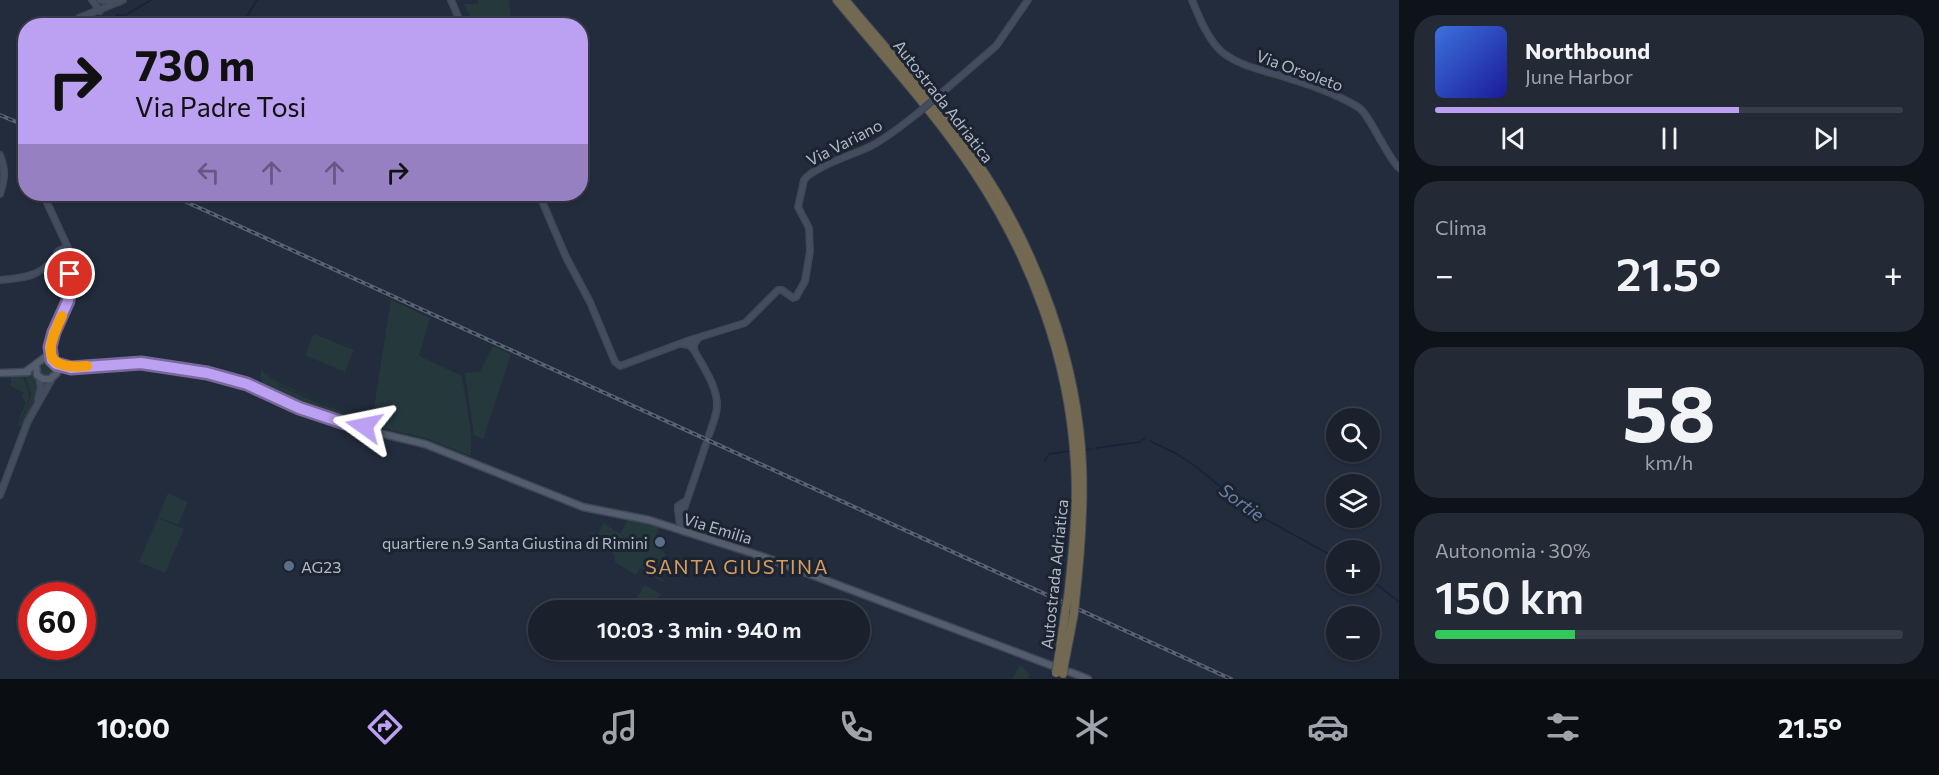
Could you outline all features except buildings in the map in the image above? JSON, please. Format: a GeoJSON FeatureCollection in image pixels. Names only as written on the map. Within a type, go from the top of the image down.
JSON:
{"type":"FeatureCollection","features":[{"type":"Feature","properties":{"kind":"highway","name":"Autostrada Adriatica"},"geometry":{"type":"LineString","coordinates":[[837,0],[949,136],[973,170],[1014,238],[1032,276],[1055,342],[1071,424],[1080,504]]}},
{"type":"Feature","properties":{"kind":"highway","name":"Autostrada Adriatica"},"geometry":{"type":"LineString","coordinates":[[845,0],[967,148],[999,197],[1033,262],[1062,341],[1078,424],[1082,464],[1070,610],[1060,671]]}},
{"type":"Feature","properties":{"kind":"main road","name":"Via Emilia"},"geometry":{"type":"LineString","coordinates":[[44,358],[71,368]]}},
{"type":"Feature","properties":{"kind":"main road"},"geometry":{"type":"LineString","coordinates":[[25,372],[44,358]]}},
{"type":"Feature","properties":{"kind":"main road"},"geometry":{"type":"LineString","coordinates":[[54,362],[55,375]]}},
{"type":"Feature","properties":{"kind":"main road","name":"Via Emilia"},"geometry":{"type":"LineString","coordinates":[[0,373],[25,372],[46,380],[71,368],[141,363],[207,373],[247,384],[299,408],[344,423],[351,429]]}},
{"type":"Feature","properties":{"kind":"main road"},"geometry":{"type":"LineString","coordinates":[[36,364],[38,376]]}},
{"type":"Feature","properties":{"kind":"main road","name":"Via Emilia"},"geometry":{"type":"LineString","coordinates":[[344,423],[358,420],[363,427],[425,444],[583,507],[649,520],[764,557],[1060,671],[1088,679]]}},
{"type":"Feature","properties":{"kind":"main road"},"geometry":{"type":"LineString","coordinates":[[354,421],[351,429],[356,433],[363,427]]}},
{"type":"Feature","properties":{"kind":"street"},"geometry":{"type":"LineString","coordinates":[[100,11],[100,0],[122,1]]}},
{"type":"Feature","properties":{"kind":"street"},"geometry":{"type":"LineString","coordinates":[[451,0],[459,18]]}},
{"type":"Feature","properties":{"kind":"street","name":"Via Variano"},"geometry":{"type":"LineString","coordinates":[[541,201],[617,365],[620,366],[680,344],[692,345],[699,338],[745,323],[778,290],[782,290],[793,298],[799,294],[805,281],[810,251],[809,228],[798,207],[804,180],[821,167],[847,158],[891,135],[996,46],[1028,0]]}},
{"type":"Feature","properties":{"kind":"street","name":"Via Orsoleto"},"geometry":{"type":"LineString","coordinates":[[1192,0],[1213,42],[1229,57],[1250,67],[1326,92],[1359,107],[1391,160],[1399,168]]}},
{"type":"Feature","properties":{"kind":"street"},"geometry":{"type":"LineString","coordinates":[[83,18],[122,1]]}},
{"type":"Feature","properties":{"kind":"street"},"geometry":{"type":"LineString","coordinates":[[93,2],[100,11]]}},
{"type":"Feature","properties":{"kind":"street"},"geometry":{"type":"LineString","coordinates":[[88,15],[93,2]]}},
{"type":"Feature","properties":{"kind":"street"},"geometry":{"type":"LineString","coordinates":[[0,155],[5,168],[4,183],[0,194]]}},
{"type":"Feature","properties":{"kind":"street"},"geometry":{"type":"LineString","coordinates":[[44,358],[68,301],[72,255],[46,201]]}},
{"type":"Feature","properties":{"kind":"street"},"geometry":{"type":"LineString","coordinates":[[0,280],[29,277],[47,266],[56,257],[63,239]]}},
{"type":"Feature","properties":{"kind":"street"},"geometry":{"type":"LineString","coordinates":[[60,250],[69,250]]}},
{"type":"Feature","properties":{"kind":"street"},"geometry":{"type":"LineString","coordinates":[[56,257],[69,284]]}},
{"type":"Feature","properties":{"kind":"street"},"geometry":{"type":"LineString","coordinates":[[47,266],[71,263]]}},
{"type":"Feature","properties":{"kind":"street"},"geometry":{"type":"LineString","coordinates":[[692,345],[717,400],[709,435]]}},
{"type":"Feature","properties":{"kind":"street"},"geometry":{"type":"LineString","coordinates":[[50,347],[54,362]]}},
{"type":"Feature","properties":{"kind":"street"},"geometry":{"type":"LineString","coordinates":[[35,407],[55,375]]}},
{"type":"Feature","properties":{"kind":"street"},"geometry":{"type":"LineString","coordinates":[[0,495],[35,407],[41,388],[38,376]]}},
{"type":"Feature","properties":{"kind":"street"},"geometry":{"type":"LineString","coordinates":[[684,532],[680,526],[682,509],[706,444]]}},
{"type":"Feature","properties":{"kind":"green space"},"geometry":{"type":"Polygon","coordinates":[[[478,0],[509,0],[511,18],[471,18],[464,4],[478,4],[478,0]]]}},
{"type":"Feature","properties":{"kind":"green space"},"geometry":{"type":"Polygon","coordinates":[[[391,300],[430,318],[419,356],[462,376],[471,434],[471,456],[426,438],[370,425],[363,417],[322,403],[278,384],[262,369],[279,383],[323,403],[364,416],[370,422],[391,300]]]}},
{"type":"Feature","properties":{"kind":"green space"},"geometry":{"type":"Polygon","coordinates":[[[314,334],[354,350],[345,372],[305,355],[314,334]]]}},
{"type":"Feature","properties":{"kind":"green space"},"geometry":{"type":"Polygon","coordinates":[[[493,346],[511,354],[483,439],[474,435],[465,373],[480,372],[493,346]]]}},
{"type":"Feature","properties":{"kind":"green space"},"geometry":{"type":"Polygon","coordinates":[[[44,361],[52,362],[55,372],[49,378],[39,374],[38,366],[44,361]]]}},
{"type":"Feature","properties":{"kind":"green space"},"geometry":{"type":"Polygon","coordinates":[[[261,370],[279,386],[322,405],[362,418],[370,427],[421,438],[472,458],[419,439],[375,430],[368,427],[361,418],[343,421],[319,410],[283,400],[264,385],[261,370]]]}},
{"type":"Feature","properties":{"kind":"green space"},"geometry":{"type":"Polygon","coordinates":[[[32,374],[38,380],[39,389],[24,424],[21,426],[18,425],[26,412],[31,394],[24,375],[32,374]]]}},
{"type":"Feature","properties":{"kind":"green space"},"geometry":{"type":"Polygon","coordinates":[[[13,375],[22,375],[29,394],[26,408],[17,424],[26,403],[22,396],[24,393],[11,386],[13,375]]]}},
{"type":"Feature","properties":{"kind":"green space"},"geometry":{"type":"Polygon","coordinates":[[[168,493],[188,502],[178,525],[158,517],[168,493]]]}},
{"type":"Feature","properties":{"kind":"green space"},"geometry":{"type":"Polygon","coordinates":[[[158,518],[184,529],[165,573],[139,562],[158,518]]]}},
{"type":"Feature","properties":{"kind":"green space"},"geometry":{"type":"Polygon","coordinates":[[[629,518],[660,527],[653,541],[666,554],[655,575],[664,580],[663,582],[640,568],[636,575],[615,562],[615,556],[610,550],[614,541],[598,535],[603,523],[620,534],[629,518]]]}},
{"type":"Feature","properties":{"kind":"green space"},"geometry":{"type":"Polygon","coordinates":[[[592,532],[598,535],[594,543],[588,540],[592,532]]]}},
{"type":"Feature","properties":{"kind":"green space"},"geometry":{"type":"Polygon","coordinates":[[[645,585],[661,594],[657,600],[636,600],[645,585]]]}},
{"type":"Feature","properties":{"kind":"green space"},"geometry":{"type":"Polygon","coordinates":[[[1020,665],[1030,674],[1028,677],[1030,679],[1012,679],[1020,665]]]}},
{"type":"Feature","properties":{"kind":"waterway"},"geometry":{"type":"LineString","coordinates":[[116,15],[126,15],[151,0]]}},
{"type":"Feature","properties":{"kind":"waterway"},"geometry":{"type":"LineString","coordinates":[[246,18],[257,0]]}},
{"type":"Feature","properties":{"kind":"waterway","name":"Sortie"},"geometry":{"type":"LineString","coordinates":[[1096,448],[1140,442],[1145,438]]}},
{"type":"Feature","properties":{"kind":"waterway","name":"Sortie"},"geometry":{"type":"LineString","coordinates":[[1150,441],[1177,454],[1198,468],[1247,509],[1326,552]]}},
{"type":"Feature","properties":{"kind":"waterway","name":"Sortie"},"geometry":{"type":"LineString","coordinates":[[1087,450],[1091,449]]}},
{"type":"Feature","properties":{"kind":"waterway","name":"Sortie"},"geometry":{"type":"LineString","coordinates":[[1045,461],[1049,454],[1069,451]]}},
{"type":"Feature","properties":{"kind":"waterway","name":"Sortie"},"geometry":{"type":"LineString","coordinates":[[1380,587],[1399,602]]}},
{"type":"Feature","properties":{"kind":"railway"},"geometry":{"type":"LineString","coordinates":[[0,115],[18,123]]}},
{"type":"Feature","properties":{"kind":"railway"},"geometry":{"type":"LineString","coordinates":[[184,201],[1231,679]]}},
{"type":"Feature","properties":{"kind":"slow traffic"},"geometry":{"type":"LineString","coordinates":[[62,316],[51,342],[52,360],[56,364],[71,368],[87,366]]}},
{"type":"Feature","properties":{"kind":"place","name":"quartiere n.9 Santa Giustina di Rimini"},"geometry":{"type":"Point","coordinates":[660,542]}},
{"type":"Feature","properties":{"kind":"place","name":"AG23"},"geometry":{"type":"Point","coordinates":[289,566]}},
{"type":"Feature","properties":{"kind":"district","name":"SANTA GIUSTINA"},"geometry":{"type":"Point","coordinates":[737,566]}},
{"type":"Feature","properties":{"kind":"route"},"geometry":{"type":"LineString","coordinates":[[70,274],[68,301],[50,347],[52,360],[56,364],[71,368],[141,363],[207,373],[247,384],[299,408],[344,423],[358,420],[364,426]]}}]}
